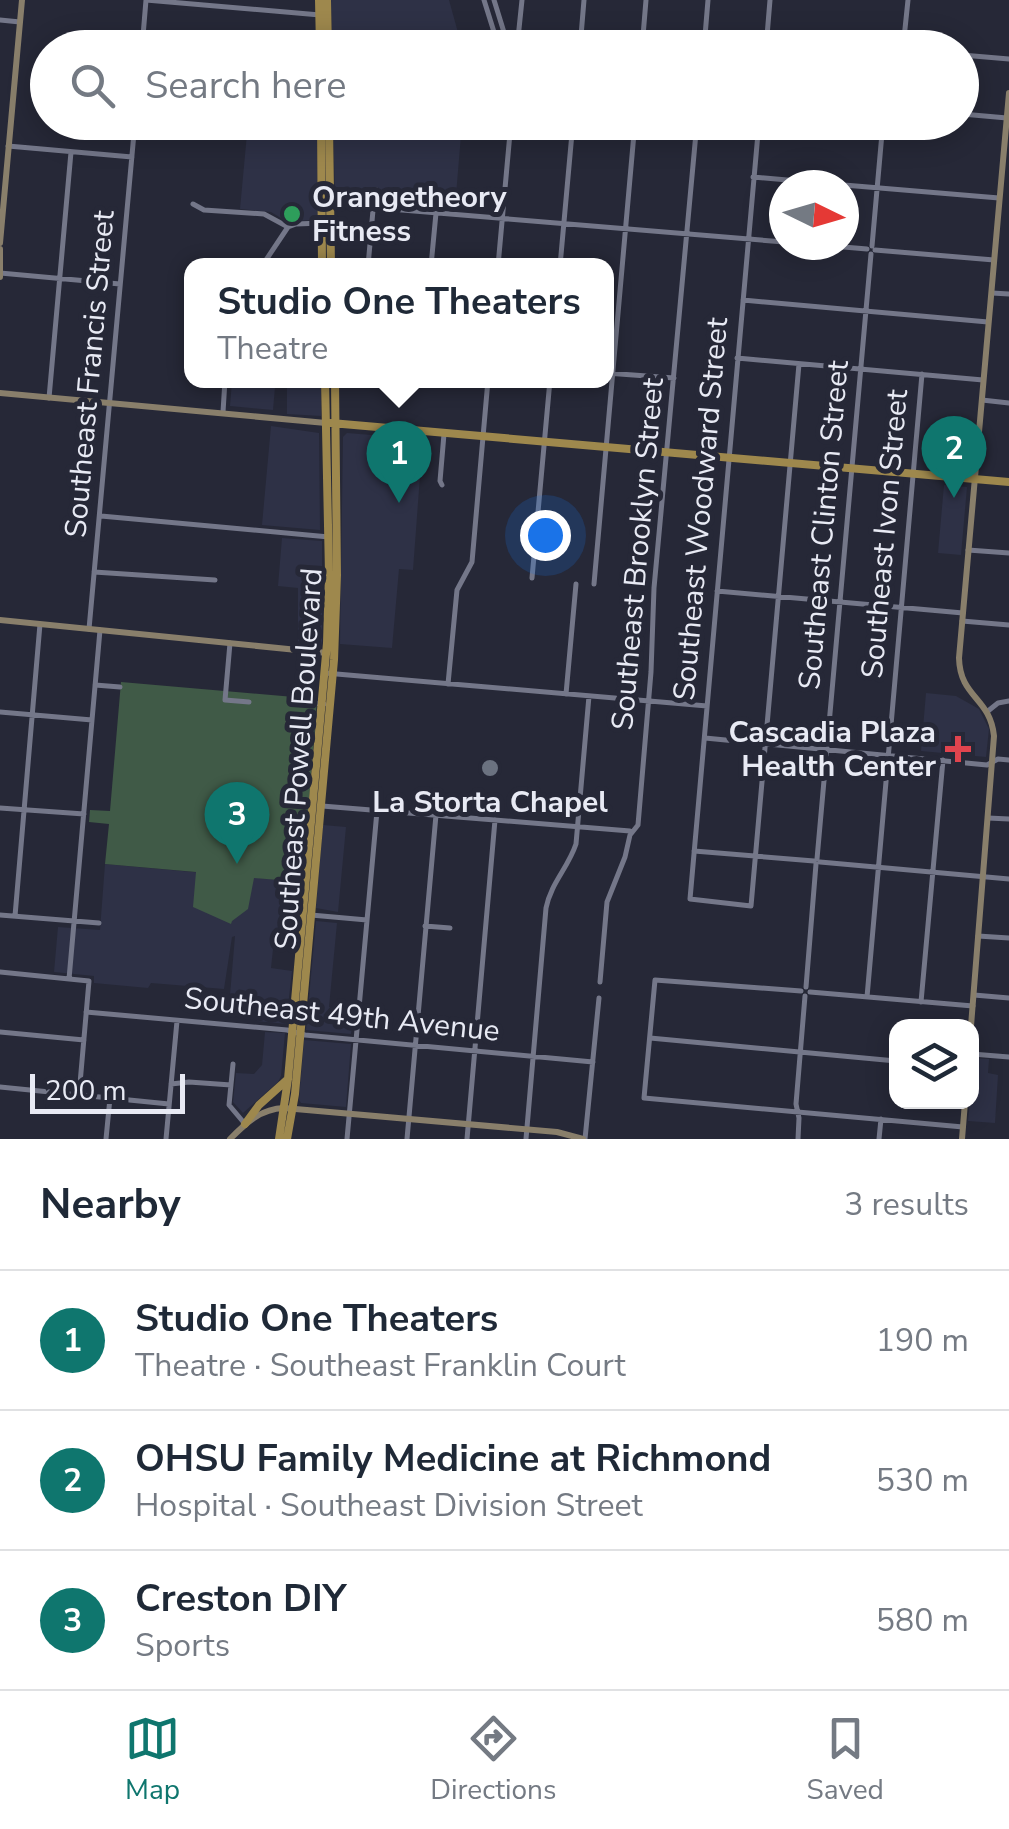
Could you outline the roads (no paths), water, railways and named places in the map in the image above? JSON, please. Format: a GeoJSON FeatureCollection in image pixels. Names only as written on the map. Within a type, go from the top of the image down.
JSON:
{"type":"FeatureCollection","features":[{"type":"Feature","properties":{"kind":"main road"},"geometry":{"type":"LineString","coordinates":[[0,274],[22,0]]}},
{"type":"Feature","properties":{"kind":"main road"},"geometry":{"type":"LineString","coordinates":[[320,0],[326,30]]}},
{"type":"Feature","properties":{"kind":"main road"},"geometry":{"type":"LineString","coordinates":[[322,30],[328,0]]}},
{"type":"Feature","properties":{"kind":"main road"},"geometry":{"type":"LineString","coordinates":[[972,1019],[994,732],[988,711],[962,678],[959,658],[988,322],[1005,178],[1009,93]]}},
{"type":"Feature","properties":{"kind":"main road"},"geometry":{"type":"LineString","coordinates":[[321,140],[322,258]]}},
{"type":"Feature","properties":{"kind":"main road"},"geometry":{"type":"LineString","coordinates":[[329,140],[331,258]]}},
{"type":"Feature","properties":{"kind":"main road"},"geometry":{"type":"LineString","coordinates":[[322,192],[330,204]]}},
{"type":"Feature","properties":{"kind":"main road"},"geometry":{"type":"LineString","coordinates":[[322,224],[330,230]]}},
{"type":"Feature","properties":{"kind":"main road","name":"Southeast Powell Boulevard"},"geometry":{"type":"LineString","coordinates":[[279,1139],[288,1108],[329,674],[332,537],[326,388]]}},
{"type":"Feature","properties":{"kind":"main road","name":"Southeast Powell Boulevard"},"geometry":{"type":"LineString","coordinates":[[330,423],[334,388]]}},
{"type":"Feature","properties":{"kind":"main road"},"geometry":{"type":"LineString","coordinates":[[0,393],[1009,482]]}},
{"type":"Feature","properties":{"kind":"main road"},"geometry":{"type":"LineString","coordinates":[[0,620],[330,653]]}},
{"type":"Feature","properties":{"kind":"main road","name":"Southeast Powell Boulevard"},"geometry":{"type":"LineString","coordinates":[[287,1139],[288,1079],[296,1033]]}},
{"type":"Feature","properties":{"kind":"main road"},"geometry":{"type":"LineString","coordinates":[[230,1139],[288,1079]]}},
{"type":"Feature","properties":{"kind":"main road"},"geometry":{"type":"LineString","coordinates":[[245,1124],[263,1112],[288,1108],[566,1133],[584,1139]]}},
{"type":"Feature","properties":{"kind":"main road"},"geometry":{"type":"LineString","coordinates":[[962,1139],[964,1109]]}},
{"type":"Feature","properties":{"kind":"street"},"geometry":{"type":"LineString","coordinates":[[144,30],[146,0],[324,15]]}},
{"type":"Feature","properties":{"kind":"street"},"geometry":{"type":"LineString","coordinates":[[484,0],[493,30]]}},
{"type":"Feature","properties":{"kind":"street"},"geometry":{"type":"LineString","coordinates":[[494,0],[503,30]]}},
{"type":"Feature","properties":{"kind":"street"},"geometry":{"type":"LineString","coordinates":[[519,30],[522,0]]}},
{"type":"Feature","properties":{"kind":"street"},"geometry":{"type":"LineString","coordinates":[[582,30],[584,0]]}},
{"type":"Feature","properties":{"kind":"street"},"geometry":{"type":"LineString","coordinates":[[644,30],[646,0]]}},
{"type":"Feature","properties":{"kind":"street"},"geometry":{"type":"LineString","coordinates":[[706,30],[708,0]]}},
{"type":"Feature","properties":{"kind":"street"},"geometry":{"type":"LineString","coordinates":[[768,30],[770,0]]}},
{"type":"Feature","properties":{"kind":"street"},"geometry":{"type":"LineString","coordinates":[[906,30],[908,0]]}},
{"type":"Feature","properties":{"kind":"street"},"geometry":{"type":"LineString","coordinates":[[0,20],[20,22]]}},
{"type":"Feature","properties":{"kind":"street"},"geometry":{"type":"LineString","coordinates":[[979,56],[1009,59]]}},
{"type":"Feature","properties":{"kind":"street"},"geometry":{"type":"LineString","coordinates":[[979,116],[1007,118]]}},
{"type":"Feature","properties":{"kind":"street","name":"Southeast Francis Street"},"geometry":{"type":"LineString","coordinates":[[89,629],[134,140]]}},
{"type":"Feature","properties":{"kind":"street"},"geometry":{"type":"LineString","coordinates":[[499,258],[509,140]]}},
{"type":"Feature","properties":{"kind":"street"},"geometry":{"type":"LineString","coordinates":[[561,258],[571,140]]}},
{"type":"Feature","properties":{"kind":"street"},"geometry":{"type":"LineString","coordinates":[[614,335],[633,140]]}},
{"type":"Feature","properties":{"kind":"street","name":"Southeast Brooklyn Street"},"geometry":{"type":"LineString","coordinates":[[600,982],[607,902],[626,858],[630,835],[638,825],[654,588],[695,140]]}},
{"type":"Feature","properties":{"kind":"street","name":"Southeast Woodward Street"},"geometry":{"type":"LineString","coordinates":[[756,856],[752,906],[690,900],[757,140]]}},
{"type":"Feature","properties":{"kind":"street","name":"Southeast Clinton Street"},"geometry":{"type":"LineString","coordinates":[[798,1139],[796,1104],[805,991],[881,140]]}},
{"type":"Feature","properties":{"kind":"street"},"geometry":{"type":"LineString","coordinates":[[8,146],[132,158]]}},
{"type":"Feature","properties":{"kind":"street"},"geometry":{"type":"LineString","coordinates":[[49,398],[71,152]]}},
{"type":"Feature","properties":{"kind":"street"},"geometry":{"type":"LineString","coordinates":[[754,177],[769,178]]}},
{"type":"Feature","properties":{"kind":"street"},"geometry":{"type":"LineString","coordinates":[[859,186],[1000,198]]}},
{"type":"Feature","properties":{"kind":"street"},"geometry":{"type":"LineString","coordinates":[[369,258],[377,190]]}},
{"type":"Feature","properties":{"kind":"street"},"geometry":{"type":"LineString","coordinates":[[194,204],[204,210],[264,214],[288,227]]}},
{"type":"Feature","properties":{"kind":"street"},"geometry":{"type":"LineString","coordinates":[[330,204],[769,241]]}},
{"type":"Feature","properties":{"kind":"street"},"geometry":{"type":"LineString","coordinates":[[432,258],[436,212]]}},
{"type":"Feature","properties":{"kind":"street"},"geometry":{"type":"LineString","coordinates":[[267,258],[288,227],[322,224]]}},
{"type":"Feature","properties":{"kind":"street"},"geometry":{"type":"LineString","coordinates":[[859,249],[994,260]]}},
{"type":"Feature","properties":{"kind":"street"},"geometry":{"type":"LineString","coordinates":[[0,274],[120,284]]}},
{"type":"Feature","properties":{"kind":"street"},"geometry":{"type":"LineString","coordinates":[[991,292],[1009,294]]}},
{"type":"Feature","properties":{"kind":"street"},"geometry":{"type":"LineString","coordinates":[[742,300],[988,322]]}},
{"type":"Feature","properties":{"kind":"street"},"geometry":{"type":"LineString","coordinates":[[738,358],[983,380]]}},
{"type":"Feature","properties":{"kind":"street"},"geometry":{"type":"LineString","coordinates":[[756,856],[799,364]]}},
{"type":"Feature","properties":{"kind":"street"},"geometry":{"type":"LineString","coordinates":[[614,373],[674,378]]}},
{"type":"Feature","properties":{"kind":"street","name":"Southeast Ivon Street"},"geometry":{"type":"LineString","coordinates":[[867,997],[922,374]]}},
{"type":"Feature","properties":{"kind":"street"},"geometry":{"type":"LineString","coordinates":[[223,413],[225,388]]}},
{"type":"Feature","properties":{"kind":"street"},"geometry":{"type":"LineString","coordinates":[[448,684],[457,590],[472,562],[487,388]]}},
{"type":"Feature","properties":{"kind":"street"},"geometry":{"type":"LineString","coordinates":[[532,578],[549,388]]}},
{"type":"Feature","properties":{"kind":"street"},"geometry":{"type":"LineString","coordinates":[[594,584],[609,388]]}},
{"type":"Feature","properties":{"kind":"street"},"geometry":{"type":"LineString","coordinates":[[982,400],[1009,402]]}},
{"type":"Feature","properties":{"kind":"street"},"geometry":{"type":"LineString","coordinates":[[442,485],[444,433]]}},
{"type":"Feature","properties":{"kind":"street"},"geometry":{"type":"LineString","coordinates":[[100,516],[332,537]]}},
{"type":"Feature","properties":{"kind":"street"},"geometry":{"type":"LineString","coordinates":[[968,550],[1009,553]]}},
{"type":"Feature","properties":{"kind":"street"},"geometry":{"type":"LineString","coordinates":[[94,572],[215,580]]}},
{"type":"Feature","properties":{"kind":"street"},"geometry":{"type":"LineString","coordinates":[[566,694],[576,584]]}},
{"type":"Feature","properties":{"kind":"street"},"geometry":{"type":"LineString","coordinates":[[717,591],[902,607],[1009,625]]}},
{"type":"Feature","properties":{"kind":"street"},"geometry":{"type":"LineString","coordinates":[[16,916],[40,624]]}},
{"type":"Feature","properties":{"kind":"street"},"geometry":{"type":"LineString","coordinates":[[69,979],[100,630]]}},
{"type":"Feature","properties":{"kind":"street"},"geometry":{"type":"LineString","coordinates":[[230,644],[226,700],[249,702]]}},
{"type":"Feature","properties":{"kind":"street"},"geometry":{"type":"LineString","coordinates":[[329,674],[707,706]]}},
{"type":"Feature","properties":{"kind":"street"},"geometry":{"type":"LineString","coordinates":[[96,685],[120,687]]}},
{"type":"Feature","properties":{"kind":"street"},"geometry":{"type":"LineString","coordinates":[[526,1139],[549,894],[576,844],[589,696]]}},
{"type":"Feature","properties":{"kind":"street"},"geometry":{"type":"LineString","coordinates":[[302,702],[326,704]]}},
{"type":"Feature","properties":{"kind":"street"},"geometry":{"type":"LineString","coordinates":[[988,711],[1000,702],[1009,702]]}},
{"type":"Feature","properties":{"kind":"street"},"geometry":{"type":"LineString","coordinates":[[0,712],[92,720]]}},
{"type":"Feature","properties":{"kind":"street"},"geometry":{"type":"LineString","coordinates":[[704,738],[987,764],[1009,760]]}},
{"type":"Feature","properties":{"kind":"street"},"geometry":{"type":"LineString","coordinates":[[921,1002],[943,760]]}},
{"type":"Feature","properties":{"kind":"street"},"geometry":{"type":"LineString","coordinates":[[317,806],[633,831]]}},
{"type":"Feature","properties":{"kind":"street"},"geometry":{"type":"LineString","coordinates":[[0,808],[84,814]]}},
{"type":"Feature","properties":{"kind":"street"},"geometry":{"type":"LineString","coordinates":[[347,1139],[377,811]]}},
{"type":"Feature","properties":{"kind":"street"},"geometry":{"type":"LineString","coordinates":[[407,1139],[436,815]]}},
{"type":"Feature","properties":{"kind":"street"},"geometry":{"type":"LineString","coordinates":[[988,818],[1009,819]]}},
{"type":"Feature","properties":{"kind":"street"},"geometry":{"type":"LineString","coordinates":[[466,1139],[495,820]]}},
{"type":"Feature","properties":{"kind":"street"},"geometry":{"type":"LineString","coordinates":[[694,851],[1009,879]]}},
{"type":"Feature","properties":{"kind":"street"},"geometry":{"type":"LineString","coordinates":[[0,915],[99,923]]}},
{"type":"Feature","properties":{"kind":"street"},"geometry":{"type":"LineString","coordinates":[[307,915],[368,920]]}},
{"type":"Feature","properties":{"kind":"street"},"geometry":{"type":"LineString","coordinates":[[426,926],[450,928]]}},
{"type":"Feature","properties":{"kind":"street"},"geometry":{"type":"LineString","coordinates":[[978,936],[1009,938]]}},
{"type":"Feature","properties":{"kind":"street"},"geometry":{"type":"LineString","coordinates":[[0,972],[89,981],[79,1095]]}},
{"type":"Feature","properties":{"kind":"street"},"geometry":{"type":"LineString","coordinates":[[963,1127],[644,1098],[655,980],[973,1006]]}},
{"type":"Feature","properties":{"kind":"street"},"geometry":{"type":"LineString","coordinates":[[974,995],[1009,998]]}},
{"type":"Feature","properties":{"kind":"street"},"geometry":{"type":"LineString","coordinates":[[584,1139],[599,998]]}},
{"type":"Feature","properties":{"kind":"street","name":"Southeast 49th Avenue"},"geometry":{"type":"LineString","coordinates":[[86,1012],[593,1062]]}},
{"type":"Feature","properties":{"kind":"street"},"geometry":{"type":"LineString","coordinates":[[166,1139],[176,1021]]}},
{"type":"Feature","properties":{"kind":"street"},"geometry":{"type":"LineString","coordinates":[[0,1032],[84,1040]]}},
{"type":"Feature","properties":{"kind":"street"},"geometry":{"type":"LineString","coordinates":[[650,1038],[889,1059]]}},
{"type":"Feature","properties":{"kind":"street"},"geometry":{"type":"LineString","coordinates":[[979,1055],[1009,1057]]}},
{"type":"Feature","properties":{"kind":"street"},"geometry":{"type":"LineString","coordinates":[[232,1064],[229,1104],[245,1124]]}},
{"type":"Feature","properties":{"kind":"street"},"geometry":{"type":"LineString","coordinates":[[171,1084],[231,1085]]}},
{"type":"Feature","properties":{"kind":"street"},"geometry":{"type":"LineString","coordinates":[[0,1086],[169,1104]]}},
{"type":"Feature","properties":{"kind":"street"},"geometry":{"type":"LineString","coordinates":[[106,1139],[110,1098]]}},
{"type":"Feature","properties":{"kind":"street"},"geometry":{"type":"LineString","coordinates":[[879,1139],[881,1120]]}},
{"type":"Feature","properties":{"kind":"place","name":"Orangetheory Fitness"},"geometry":{"type":"Point","coordinates":[292,214]}},
{"type":"Feature","properties":{"kind":"place","name":"OHSU Family Medicine at Richmond"},"geometry":{"type":"Point","coordinates":[954,498]}},
{"type":"Feature","properties":{"kind":"place","name":"Studio One Theaters"},"geometry":{"type":"Point","coordinates":[399,503]}},
{"type":"Feature","properties":{"kind":"place","name":"Cascadia Plaza Health Center"},"geometry":{"type":"Point","coordinates":[958,749]}},
{"type":"Feature","properties":{"kind":"place","name":"La Storta Chapel"},"geometry":{"type":"Point","coordinates":[490,768]}},
{"type":"Feature","properties":{"kind":"place","name":"Creston DIY"},"geometry":{"type":"Point","coordinates":[237,864]}}]}
